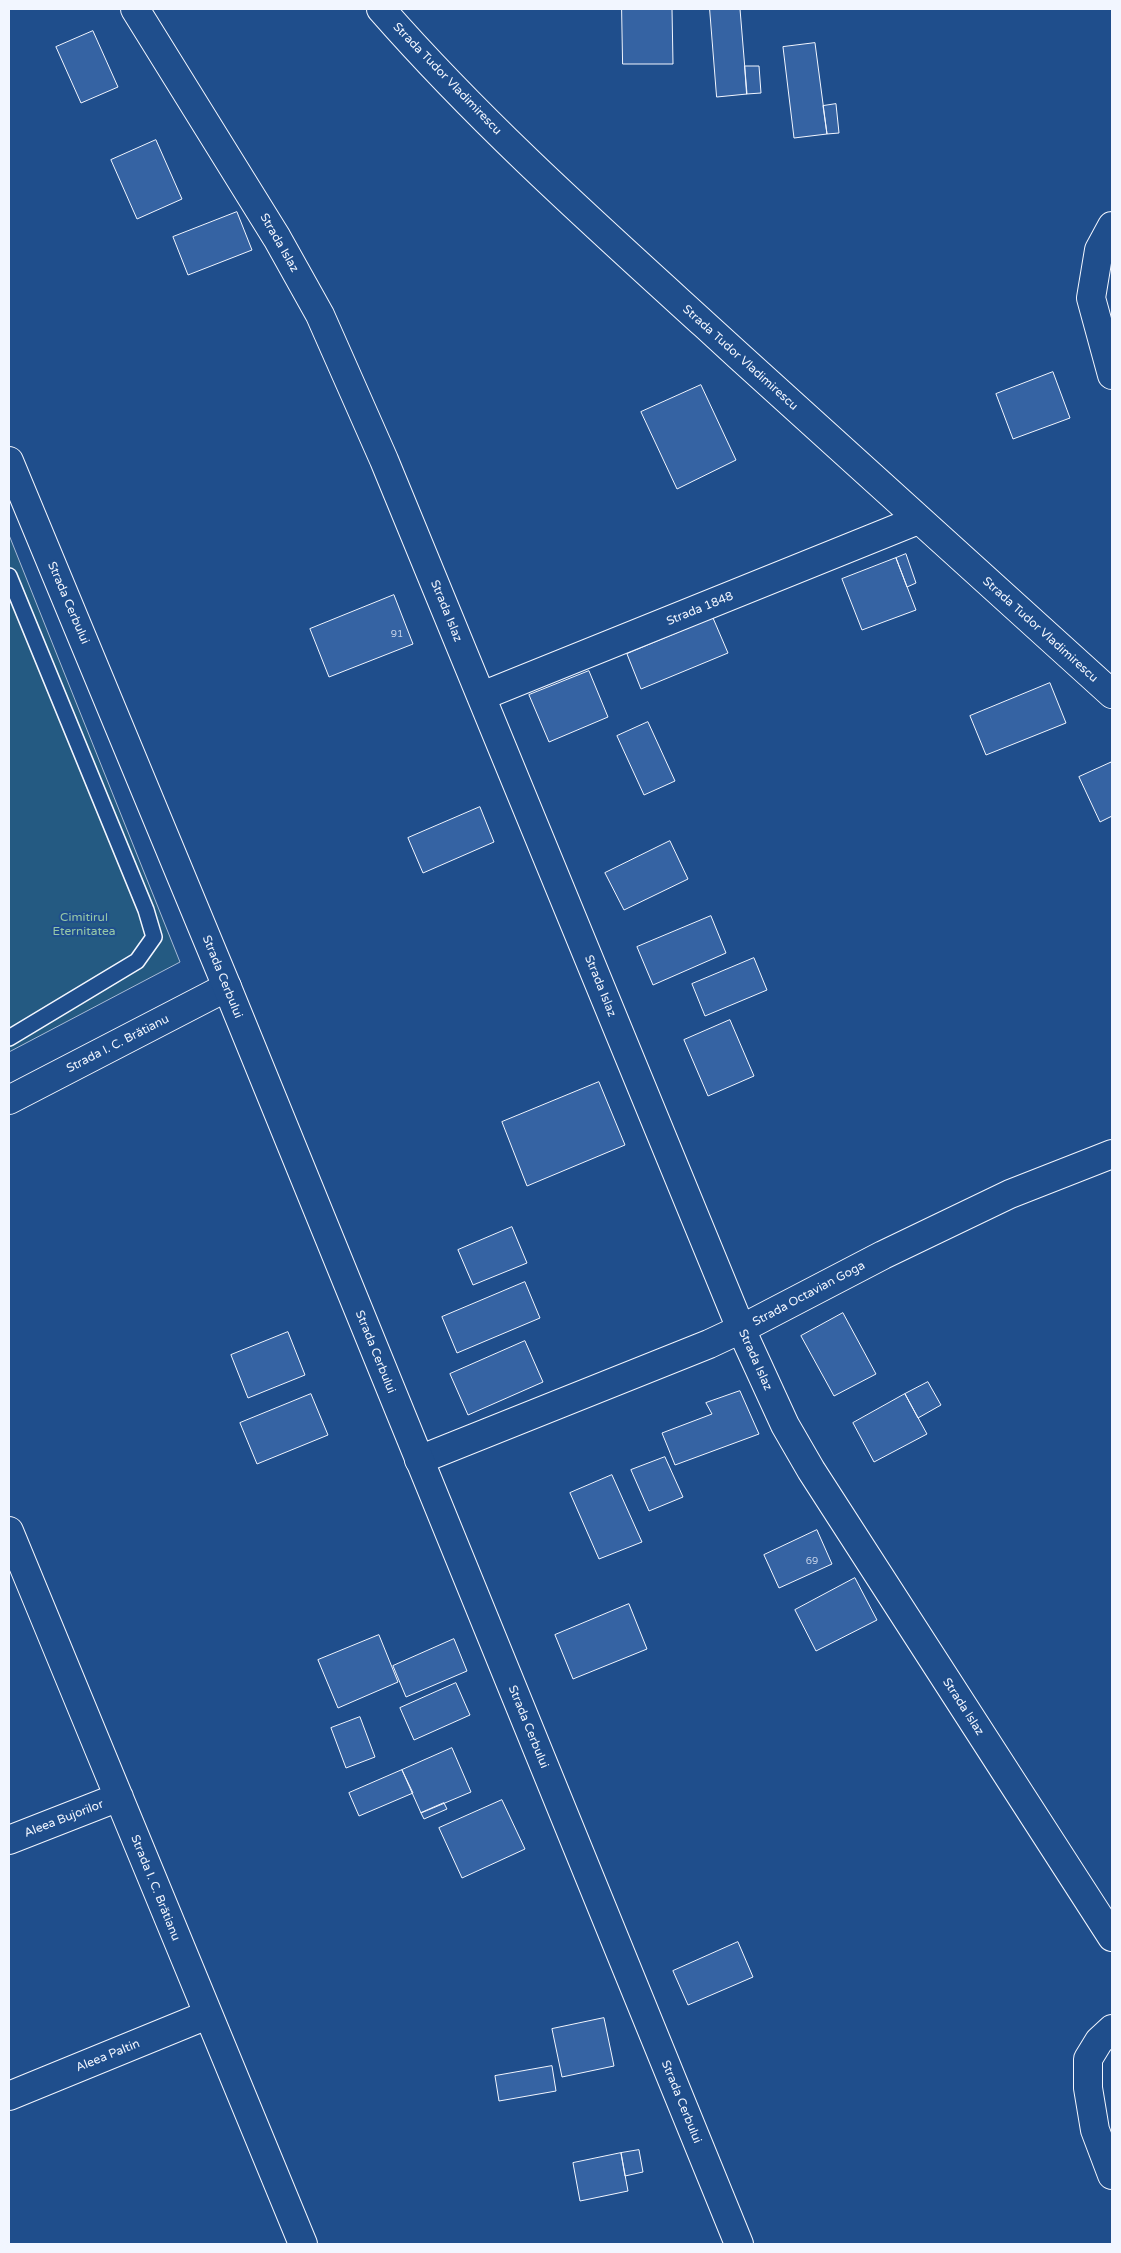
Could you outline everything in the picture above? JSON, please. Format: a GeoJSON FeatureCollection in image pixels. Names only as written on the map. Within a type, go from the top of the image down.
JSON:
{"type":"FeatureCollection","features":[{"type":"Feature","properties":{"kind":"street","name":"Strada Islaz"},"geometry":{"type":"LineString","coordinates":[[135,9],[277,238],[320,315],[384,460],[482,696],[741,1330],[785,1425],[811,1470],[1112,1937]]}},
{"type":"Feature","properties":{"kind":"street","name":"Strada Tudor Vladimirescu"},"geometry":{"type":"LineString","coordinates":[[381,9],[456,92],[558,191],[918,520],[1112,694]]}},
{"type":"Feature","properties":{"kind":"street"},"geometry":{"type":"LineString","coordinates":[[1112,226],[1099,250],[1091,298],[1112,375]]}},
{"type":"Feature","properties":{"kind":"street","name":"Strada Cerbului"},"geometry":{"type":"LineString","coordinates":[[9,461],[227,987],[739,2244]]}},
{"type":"Feature","properties":{"kind":"street","name":"Strada 1848"},"geometry":{"type":"LineString","coordinates":[[482,696],[918,520]]}},
{"type":"Feature","properties":{"kind":"street","name":"Strada I. C. Brătianu"},"geometry":{"type":"LineString","coordinates":[[9,1100],[227,987]]}},
{"type":"Feature","properties":{"kind":"street","name":"Strada Octavian Goga"},"geometry":{"type":"LineString","coordinates":[[419,1460],[741,1330],[883,1255],[1001,1198],[1112,1154]]}},
{"type":"Feature","properties":{"kind":"street","name":"Strada I. C. Brătianu"},"geometry":{"type":"LineString","coordinates":[[9,1531],[17,1578],[118,1797],[298,2243]]}},
{"type":"Feature","properties":{"kind":"street","name":"Aleea Bujorilor"},"geometry":{"type":"LineString","coordinates":[[9,1840],[118,1797]]}},
{"type":"Feature","properties":{"kind":"street","name":"Aleea Paltin"},"geometry":{"type":"LineString","coordinates":[[9,2096],[207,2015]]}},
{"type":"Feature","properties":{"kind":"street"},"geometry":{"type":"LineString","coordinates":[[1112,2029],[1099,2041],[1088,2059],[1088,2088],[1096,2130],[1112,2175]]}},
{"type":"Feature","properties":{"kind":"lane"},"geometry":{"type":"LineString","coordinates":[[9,576],[146,910],[154,937],[137,961],[9,1038]]}},
{"type":"Feature","properties":{"kind":"green space","name":"Cimitirul Eternitatea"},"geometry":{"type":"Polygon","coordinates":[[[9,535],[180,962],[9,1052],[9,535]]]}},
{"type":"Feature","properties":{"kind":"building"},"geometry":{"type":"Polygon","coordinates":[[[622,9],[672,9],[673,64],[623,64],[622,9]]]}},
{"type":"Feature","properties":{"kind":"building"},"geometry":{"type":"Polygon","coordinates":[[[710,9],[740,9],[747,94],[717,97],[710,9]]]}},
{"type":"Feature","properties":{"kind":"building"},"geometry":{"type":"Polygon","coordinates":[[[93,31],[118,87],[81,103],[56,47],[93,31]]]}},
{"type":"Feature","properties":{"kind":"building"},"geometry":{"type":"Polygon","coordinates":[[[815,43],[827,134],[794,138],[783,47],[815,43]]]}},
{"type":"Feature","properties":{"kind":"building"},"geometry":{"type":"Polygon","coordinates":[[[745,66],[759,66],[761,93],[747,94],[745,66]]]}},
{"type":"Feature","properties":{"kind":"building"},"geometry":{"type":"Polygon","coordinates":[[[836,104],[839,133],[827,134],[823,106],[836,104]]]}},
{"type":"Feature","properties":{"kind":"building"},"geometry":{"type":"Polygon","coordinates":[[[156,140],[182,199],[137,219],[111,160],[156,140]]]}},
{"type":"Feature","properties":{"kind":"building"},"geometry":{"type":"Polygon","coordinates":[[[237,212],[252,250],[188,275],[173,237],[237,212]]]}},
{"type":"Feature","properties":{"kind":"building"},"geometry":{"type":"Polygon","coordinates":[[[1053,372],[1070,418],[1013,439],[996,394],[1053,372]]]}},
{"type":"Feature","properties":{"kind":"building"},"geometry":{"type":"Polygon","coordinates":[[[701,385],[736,460],[677,489],[641,412],[701,385]]]}},
{"type":"Feature","properties":{"kind":"building"},"geometry":{"type":"Polygon","coordinates":[[[906,554],[916,583],[907,587],[896,558],[906,554]]]}},
{"type":"Feature","properties":{"kind":"building"},"geometry":{"type":"Polygon","coordinates":[[[896,558],[916,610],[862,630],[842,579],[896,558]]]}},
{"type":"Feature","properties":{"kind":"building"},"geometry":{"type":"Polygon","coordinates":[[[394,595],[413,644],[329,677],[310,629],[394,595]]]}},
{"type":"Feature","properties":{"kind":"building"},"geometry":{"type":"Polygon","coordinates":[[[713,618],[728,653],[641,689],[627,654],[713,618]]]}},
{"type":"Feature","properties":{"kind":"building"},"geometry":{"type":"Polygon","coordinates":[[[589,671],[608,717],[549,742],[529,695],[589,671]]]}},
{"type":"Feature","properties":{"kind":"building"},"geometry":{"type":"Polygon","coordinates":[[[1050,683],[1066,723],[986,755],[970,716],[1050,683]]]}},
{"type":"Feature","properties":{"kind":"building"},"geometry":{"type":"Polygon","coordinates":[[[648,722],[675,781],[644,795],[617,736],[648,722]]]}},
{"type":"Feature","properties":{"kind":"building"},"geometry":{"type":"Polygon","coordinates":[[[1112,762],[1112,816],[1100,822],[1079,777],[1112,762]]]}},
{"type":"Feature","properties":{"kind":"building"},"geometry":{"type":"Polygon","coordinates":[[[480,807],[494,842],[423,873],[408,838],[480,807]]]}},
{"type":"Feature","properties":{"kind":"building"},"geometry":{"type":"Polygon","coordinates":[[[670,841],[688,879],[624,910],[605,873],[670,841]]]}},
{"type":"Feature","properties":{"kind":"building"},"geometry":{"type":"Polygon","coordinates":[[[711,916],[726,953],[653,985],[637,947],[711,916]]]}},
{"type":"Feature","properties":{"kind":"building"},"geometry":{"type":"Polygon","coordinates":[[[754,958],[767,990],[705,1016],[692,984],[754,958]]]}},
{"type":"Feature","properties":{"kind":"building"},"geometry":{"type":"Polygon","coordinates":[[[730,1020],[754,1076],[708,1096],[684,1040],[730,1020]]]}},
{"type":"Feature","properties":{"kind":"building"},"geometry":{"type":"Polygon","coordinates":[[[599,1082],[625,1145],[527,1186],[502,1122],[599,1082]]]}},
{"type":"Feature","properties":{"kind":"building"},"geometry":{"type":"Polygon","coordinates":[[[512,1227],[527,1263],[473,1285],[458,1250],[512,1227]]]}},
{"type":"Feature","properties":{"kind":"building"},"geometry":{"type":"Polygon","coordinates":[[[525,1282],[540,1318],[457,1353],[442,1317],[525,1282]]]}},
{"type":"Feature","properties":{"kind":"building"},"geometry":{"type":"Polygon","coordinates":[[[843,1313],[876,1374],[834,1396],[801,1336],[843,1313]]]}},
{"type":"Feature","properties":{"kind":"building"},"geometry":{"type":"Polygon","coordinates":[[[288,1332],[305,1375],[248,1398],[231,1355],[288,1332]]]}},
{"type":"Feature","properties":{"kind":"building"},"geometry":{"type":"Polygon","coordinates":[[[525,1341],[543,1382],[468,1415],[450,1374],[525,1341]]]}},
{"type":"Feature","properties":{"kind":"building"},"geometry":{"type":"Polygon","coordinates":[[[928,1382],[941,1405],[918,1418],[905,1394],[928,1382]]]}},
{"type":"Feature","properties":{"kind":"building"},"geometry":{"type":"Polygon","coordinates":[[[740,1391],[759,1434],[675,1465],[662,1433],[712,1414],[706,1403],[740,1391]]]}},
{"type":"Feature","properties":{"kind":"building"},"geometry":{"type":"Polygon","coordinates":[[[311,1394],[328,1435],[257,1464],[240,1423],[311,1394]]]}},
{"type":"Feature","properties":{"kind":"building"},"geometry":{"type":"Polygon","coordinates":[[[905,1394],[927,1434],[874,1462],[853,1423],[905,1394]]]}},
{"type":"Feature","properties":{"kind":"building"},"geometry":{"type":"Polygon","coordinates":[[[665,1457],[683,1497],[649,1511],[631,1470],[665,1457]]]}},
{"type":"Feature","properties":{"kind":"building"},"geometry":{"type":"Polygon","coordinates":[[[612,1475],[642,1542],[599,1559],[570,1493],[612,1475]]]}},
{"type":"Feature","properties":{"kind":"building"},"geometry":{"type":"Polygon","coordinates":[[[817,1530],[832,1564],[779,1588],[764,1555],[817,1530]]]}},
{"type":"Feature","properties":{"kind":"building"},"geometry":{"type":"Polygon","coordinates":[[[855,1578],[877,1620],[816,1651],[795,1610],[855,1578]]]}},
{"type":"Feature","properties":{"kind":"building"},"geometry":{"type":"Polygon","coordinates":[[[629,1604],[647,1649],[573,1679],[555,1635],[629,1604]]]}},
{"type":"Feature","properties":{"kind":"building"},"geometry":{"type":"Polygon","coordinates":[[[379,1635],[398,1682],[338,1708],[318,1660],[379,1635]]]}},
{"type":"Feature","properties":{"kind":"building"},"geometry":{"type":"Polygon","coordinates":[[[454,1639],[467,1671],[406,1697],[393,1666],[454,1639]]]}},
{"type":"Feature","properties":{"kind":"building"},"geometry":{"type":"Polygon","coordinates":[[[456,1683],[470,1715],[414,1740],[400,1708],[456,1683]]]}},
{"type":"Feature","properties":{"kind":"building"},"geometry":{"type":"Polygon","coordinates":[[[360,1717],[375,1757],[346,1768],[331,1728],[360,1717]]]}},
{"type":"Feature","properties":{"kind":"building"},"geometry":{"type":"Polygon","coordinates":[[[452,1748],[471,1792],[421,1813],[402,1770],[452,1748]]]}},
{"type":"Feature","properties":{"kind":"building"},"geometry":{"type":"Polygon","coordinates":[[[402,1770],[413,1793],[359,1816],[349,1793],[402,1770]]]}},
{"type":"Feature","properties":{"kind":"building"},"geometry":{"type":"Polygon","coordinates":[[[502,1800],[525,1849],[462,1878],[439,1828],[502,1800]]]}},
{"type":"Feature","properties":{"kind":"building"},"geometry":{"type":"Polygon","coordinates":[[[444,1803],[447,1809],[424,1819],[421,1813],[444,1803]]]}},
{"type":"Feature","properties":{"kind":"building"},"geometry":{"type":"Polygon","coordinates":[[[738,1942],[753,1977],[688,2005],[673,1971],[738,1942]]]}},
{"type":"Feature","properties":{"kind":"building"},"geometry":{"type":"Polygon","coordinates":[[[604,2018],[614,2066],[562,2077],[552,2029],[604,2018]]]}},
{"type":"Feature","properties":{"kind":"building"},"geometry":{"type":"Polygon","coordinates":[[[552,2066],[556,2091],[499,2101],[495,2076],[552,2066]]]}},
{"type":"Feature","properties":{"kind":"building"},"geometry":{"type":"Polygon","coordinates":[[[639,2150],[643,2172],[625,2176],[621,2153],[639,2150]]]}},
{"type":"Feature","properties":{"kind":"building"},"geometry":{"type":"Polygon","coordinates":[[[621,2153],[628,2191],[580,2201],[573,2163],[621,2153]]]}}]}
